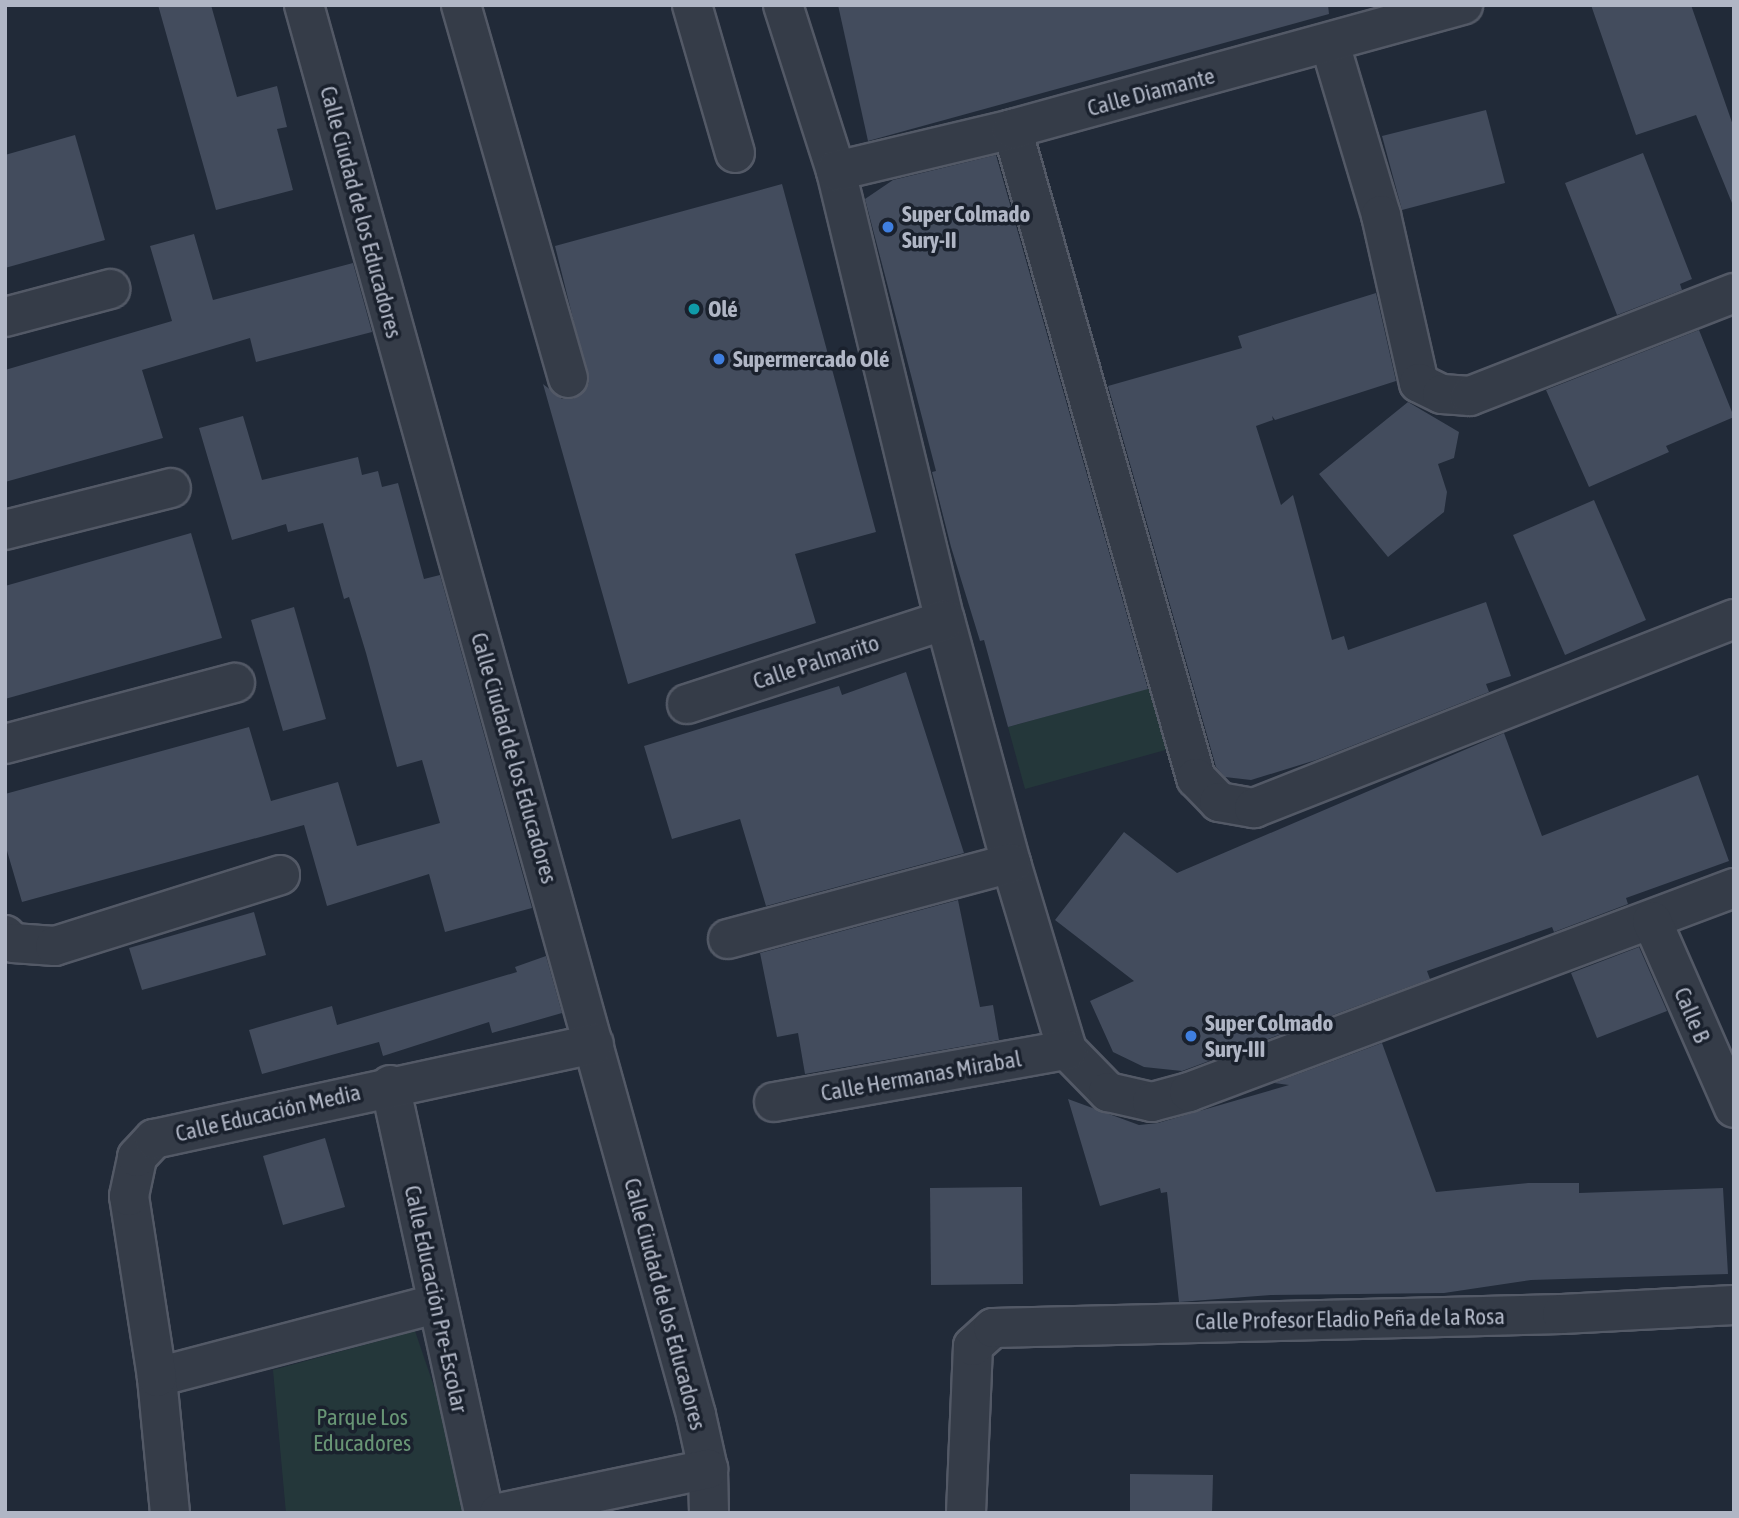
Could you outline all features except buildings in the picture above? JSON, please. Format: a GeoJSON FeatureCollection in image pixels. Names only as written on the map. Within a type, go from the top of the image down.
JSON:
{"type":"FeatureCollection","features":[{"type":"Feature","properties":{"kind":"street","name":"Calle Ciudad de los Educadores"},"geometry":{"type":"LineString","coordinates":[[304,5],[594,1044],[708,1469],[709,1513]]}},
{"type":"Feature","properties":{"kind":"street"},"geometry":{"type":"LineString","coordinates":[[461,5],[568,378]]}},
{"type":"Feature","properties":{"kind":"street"},"geometry":{"type":"LineString","coordinates":[[692,5],[735,153]]}},
{"type":"Feature","properties":{"kind":"street"},"geometry":{"type":"LineString","coordinates":[[783,5],[836,171],[945,620],[1011,863],[1067,1050],[1108,1093],[1152,1102],[1652,921],[1734,888]]}},
{"type":"Feature","properties":{"kind":"street","name":"Calle Diamante"},"geometry":{"type":"LineString","coordinates":[[836,171],[1012,129],[1331,44],[1464,5]]}},
{"type":"Feature","properties":{"kind":"street"},"geometry":{"type":"LineString","coordinates":[[1331,44],[1381,215],[1419,383],[1442,394],[1470,396],[1734,293]]}},
{"type":"Feature","properties":{"kind":"street"},"geometry":{"type":"LineString","coordinates":[[1012,129],[1196,779],[1219,802],[1254,808],[1734,619]]}},
{"type":"Feature","properties":{"kind":"street"},"geometry":{"type":"LineString","coordinates":[[5,317],[110,289]]}},
{"type":"Feature","properties":{"kind":"street"},"geometry":{"type":"LineString","coordinates":[[5,530],[171,488]]}},
{"type":"Feature","properties":{"kind":"street","name":"Calle Palmarito"},"geometry":{"type":"LineString","coordinates":[[687,704],[945,620]]}},
{"type":"Feature","properties":{"kind":"street"},"geometry":{"type":"LineString","coordinates":[[5,744],[235,683]]}},
{"type":"Feature","properties":{"kind":"street"},"geometry":{"type":"LineString","coordinates":[[728,939],[1011,863]]}},
{"type":"Feature","properties":{"kind":"street"},"geometry":{"type":"LineString","coordinates":[[5,935],[13,943],[55,946],[280,875]]}},
{"type":"Feature","properties":{"kind":"street","name":"Calle B"},"geometry":{"type":"LineString","coordinates":[[1652,921],[1734,1108]]}},
{"type":"Feature","properties":{"kind":"street","name":"Calle Educación Media"},"geometry":{"type":"LineString","coordinates":[[170,1513],[157,1377],[129,1196],[138,1157],[154,1139],[390,1085],[594,1044]]}},
{"type":"Feature","properties":{"kind":"street","name":"Calle Hermanas Mirabal"},"geometry":{"type":"LineString","coordinates":[[775,1102],[1067,1050]]}},
{"type":"Feature","properties":{"kind":"street","name":"Calle Educación Pre-Escolar"},"geometry":{"type":"LineString","coordinates":[[390,1085],[484,1513]]}},
{"type":"Feature","properties":{"kind":"street"},"geometry":{"type":"LineString","coordinates":[[157,1377],[436,1304]]}},
{"type":"Feature","properties":{"kind":"street","name":"Calle Profesor Eladio Peña de la Rosa"},"geometry":{"type":"LineString","coordinates":[[966,1513],[973,1346],[993,1328],[1562,1314],[1734,1305]]}},
{"type":"Feature","properties":{"kind":"street"},"geometry":{"type":"LineString","coordinates":[[499,1513],[708,1469]]}},
{"type":"Feature","properties":{"kind":"green space"},"geometry":{"type":"Polygon","coordinates":[[[1152,687],[1169,749],[1025,789],[1008,727],[1152,687]]]}},
{"type":"Feature","properties":{"kind":"green space","name":"Parque Los Educadores"},"geometry":{"type":"Polygon","coordinates":[[[415,1331],[443,1413],[465,1513],[286,1513],[273,1370],[415,1331]]]}},
{"type":"Feature","properties":{"kind":"place","name":"Super Colmado Sury-II"},"geometry":{"type":"Point","coordinates":[888,227]}},
{"type":"Feature","properties":{"kind":"place","name":"Olé"},"geometry":{"type":"Point","coordinates":[694,309]}},
{"type":"Feature","properties":{"kind":"place","name":"Supermercado Olé"},"geometry":{"type":"Point","coordinates":[719,359]}},
{"type":"Feature","properties":{"kind":"place","name":"Super Colmado Sury-III"},"geometry":{"type":"Point","coordinates":[1191,1036]}}]}
